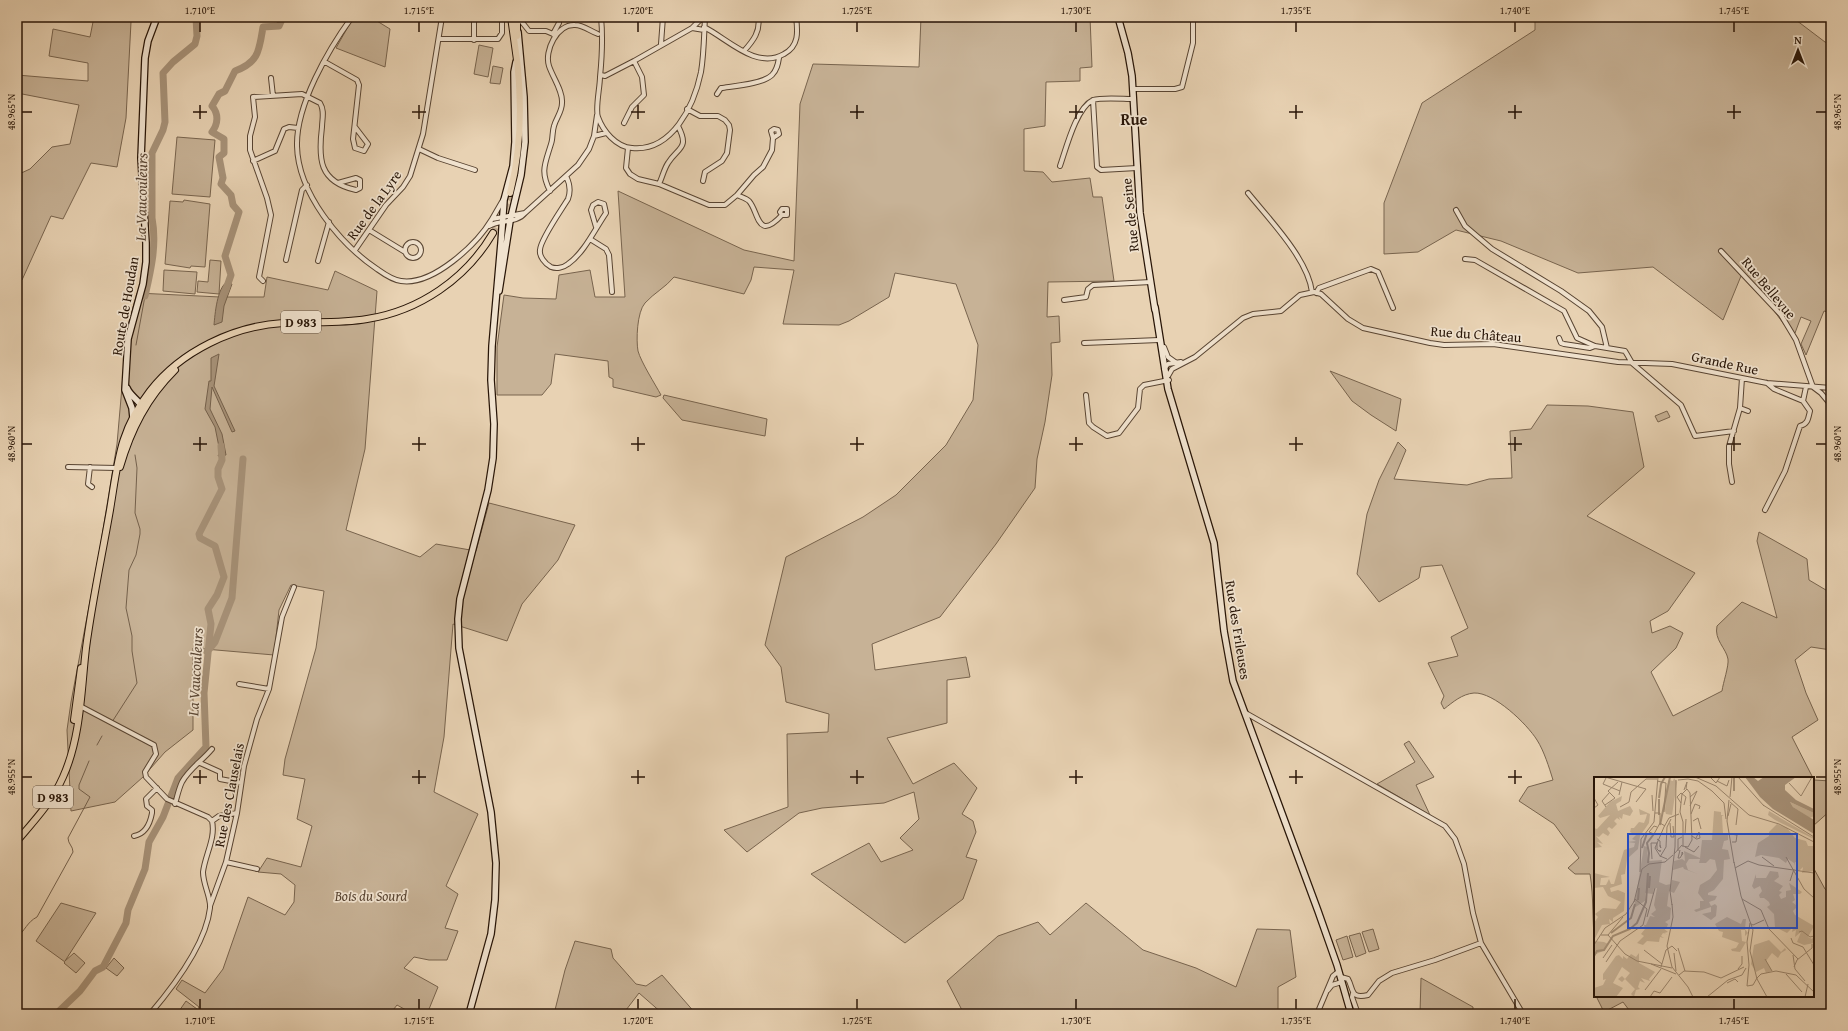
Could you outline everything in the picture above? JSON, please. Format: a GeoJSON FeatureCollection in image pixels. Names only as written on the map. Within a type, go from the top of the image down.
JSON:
{"type":"FeatureCollection","features":[{"type":"Feature","properties":{"kind":"main road"},"geometry":{"type":"LineString","coordinates":[[512,17],[517,60]]}},
{"type":"Feature","properties":{"kind":"main road"},"geometry":{"type":"LineString","coordinates":[[510,193],[515,172],[519,138],[517,17]]}},
{"type":"Feature","properties":{"kind":"main road","name":"D 983"},"geometry":{"type":"LineString","coordinates":[[122,451],[147,395],[170,370],[192,354],[224,337],[253,327],[285,322],[361,320],[382,316],[405,309],[434,294],[453,280],[474,259],[493,233]]}},
{"type":"Feature","properties":{"kind":"main road","name":"D 983"},"geometry":{"type":"LineString","coordinates":[[17,841],[43,810],[57,789],[68,765],[73,744],[78,705],[79,679],[86,650],[113,494],[122,451],[133,418],[161,385],[192,354]]}},
{"type":"Feature","properties":{"kind":"street","name":"Route de Houdan"},"geometry":{"type":"LineString","coordinates":[[133,418],[126,392],[128,339],[143,284],[146,262],[141,158],[143,98],[145,58],[148,41],[157,17]]}},
{"type":"Feature","properties":{"kind":"street"},"geometry":{"type":"LineString","coordinates":[[352,17],[324,62],[303,107],[298,128],[298,156],[307,185],[339,236],[371,264],[387,275],[401,281],[411,282],[419,280],[444,267],[469,248],[487,228],[504,200]]}},
{"type":"Feature","properties":{"kind":"street","name":"Rue de la Lyre"},"geometry":{"type":"LineString","coordinates":[[355,250],[386,205],[407,182],[419,150],[430,95],[442,17]]}},
{"type":"Feature","properties":{"kind":"street"},"geometry":{"type":"LineString","coordinates":[[474,17],[474,40]]}},
{"type":"Feature","properties":{"kind":"street"},"geometry":{"type":"LineString","coordinates":[[439,39],[498,39],[502,33],[502,17]]}},
{"type":"Feature","properties":{"kind":"street"},"geometry":{"type":"LineString","coordinates":[[517,17],[528,31],[546,31],[554,35]]}},
{"type":"Feature","properties":{"kind":"street"},"geometry":{"type":"LineString","coordinates":[[495,307],[501,284],[511,218],[521,175],[524,142],[524,97],[517,17]]}},
{"type":"Feature","properties":{"kind":"street"},"geometry":{"type":"LineString","coordinates":[[550,191],[544,179],[544,166],[552,143],[554,125],[563,102],[548,65],[549,53],[559,23],[559,17]]}},
{"type":"Feature","properties":{"kind":"street"},"geometry":{"type":"LineString","coordinates":[[492,219],[521,218],[578,165],[589,149],[594,136],[597,115],[602,40],[600,33],[601,17]]}},
{"type":"Feature","properties":{"kind":"street"},"geometry":{"type":"LineString","coordinates":[[661,44],[663,17]]}},
{"type":"Feature","properties":{"kind":"street"},"geometry":{"type":"LineString","coordinates":[[600,75],[605,76],[634,61],[661,44],[692,28],[704,17]]}},
{"type":"Feature","properties":{"kind":"street"},"geometry":{"type":"LineString","coordinates":[[597,115],[606,133],[628,148],[640,149],[655,146],[667,139],[678,126],[696,90],[701,71],[704,17]]}},
{"type":"Feature","properties":{"kind":"street"},"geometry":{"type":"LineString","coordinates":[[744,51],[758,32],[758,17]]}},
{"type":"Feature","properties":{"kind":"street"},"geometry":{"type":"LineString","coordinates":[[692,28],[704,29],[759,58],[779,58],[791,51],[796,43],[798,29],[796,17]]}},
{"type":"Feature","properties":{"kind":"street","name":"Rue de Seine"},"geometry":{"type":"LineString","coordinates":[[1118,17],[1130,62],[1134,99],[1140,213],[1150,282],[1164,348],[1165,366]]}},
{"type":"Feature","properties":{"kind":"street"},"geometry":{"type":"LineString","coordinates":[[1133,89],[1175,89],[1182,87],[1193,43],[1193,17]]}},
{"type":"Feature","properties":{"kind":"street"},"geometry":{"type":"LineString","coordinates":[[554,35],[567,26],[575,24],[600,33]]}},
{"type":"Feature","properties":{"kind":"street"},"geometry":{"type":"LineString","coordinates":[[717,94],[721,88],[762,80],[772,75],[778,66],[779,58]]}},
{"type":"Feature","properties":{"kind":"street"},"geometry":{"type":"LineString","coordinates":[[469,1014],[490,938],[496,887],[494,838],[474,709],[458,623],[460,599],[492,470],[494,424],[491,356],[504,200],[513,158],[515,108],[514,72],[517,60]]}},
{"type":"Feature","properties":{"kind":"street"},"geometry":{"type":"LineString","coordinates":[[624,123],[632,107],[644,95],[642,77],[634,61]]}},
{"type":"Feature","properties":{"kind":"street"},"geometry":{"type":"LineString","coordinates":[[324,62],[357,80],[359,85],[355,127],[355,148],[364,151],[368,144],[355,127]]}},
{"type":"Feature","properties":{"kind":"street"},"geometry":{"type":"LineString","coordinates":[[271,78],[273,96]]}},
{"type":"Feature","properties":{"kind":"street"},"geometry":{"type":"LineString","coordinates":[[263,281],[259,277],[271,215],[268,198],[250,150],[250,136],[255,117],[253,97],[302,94],[320,103],[323,107],[319,150],[320,159],[325,171],[338,183],[356,190],[360,188],[361,184],[360,180],[356,178],[338,183]]}},
{"type":"Feature","properties":{"kind":"street"},"geometry":{"type":"LineString","coordinates":[[1060,166],[1077,119],[1085,105],[1093,100],[1134,99]]}},
{"type":"Feature","properties":{"kind":"street"},"geometry":{"type":"LineString","coordinates":[[1093,100],[1097,167],[1100,170],[1137,168]]}},
{"type":"Feature","properties":{"kind":"street"},"geometry":{"type":"LineString","coordinates":[[687,109],[700,116],[718,116],[729,124],[730,130],[727,153],[722,160],[704,172],[703,181]]}},
{"type":"Feature","properties":{"kind":"street"},"geometry":{"type":"LineString","coordinates":[[659,184],[668,163],[683,146],[683,136],[678,126]]}},
{"type":"Feature","properties":{"kind":"street"},"geometry":{"type":"LineString","coordinates":[[253,161],[275,151],[284,129],[298,128]]}},
{"type":"Feature","properties":{"kind":"street"},"geometry":{"type":"LineString","coordinates":[[594,136],[606,133]]}},
{"type":"Feature","properties":{"kind":"street"},"geometry":{"type":"LineString","coordinates":[[628,148],[626,168],[630,174],[638,179],[659,184],[709,205],[725,205],[737,195],[766,163],[772,150],[773,138]]}},
{"type":"Feature","properties":{"kind":"street"},"geometry":{"type":"LineString","coordinates":[[419,150],[437,158],[475,170]]}},
{"type":"Feature","properties":{"kind":"street"},"geometry":{"type":"LineString","coordinates":[[566,176],[569,182],[570,192],[568,199],[541,245],[541,255],[550,266],[556,268],[563,267],[572,261],[590,239],[606,213],[604,204],[598,202],[593,205],[591,210],[596,227]]}},
{"type":"Feature","properties":{"kind":"street"},"geometry":{"type":"LineString","coordinates":[[286,260],[302,190],[307,185]]}},
{"type":"Feature","properties":{"kind":"street"},"geometry":{"type":"LineString","coordinates":[[1248,193],[1290,245],[1310,281],[1314,292]]}},
{"type":"Feature","properties":{"kind":"street"},"geometry":{"type":"LineString","coordinates":[[737,195],[748,200],[757,220],[762,224],[768,226],[774,224],[782,215]]}},
{"type":"Feature","properties":{"kind":"street"},"geometry":{"type":"LineString","coordinates":[[1456,210],[1465,226],[1492,249],[1581,304],[1589,311],[1602,326],[1607,348]]}},
{"type":"Feature","properties":{"kind":"street"},"geometry":{"type":"LineString","coordinates":[[487,228],[502,219]]}},
{"type":"Feature","properties":{"kind":"street"},"geometry":{"type":"LineString","coordinates":[[318,262],[329,222]]}},
{"type":"Feature","properties":{"kind":"street"},"geometry":{"type":"LineString","coordinates":[[487,228],[497,226],[502,230]]}},
{"type":"Feature","properties":{"kind":"street"},"geometry":{"type":"LineString","coordinates":[[369,230],[405,252],[409,258],[414,259],[419,256],[421,249],[416,243],[410,243],[406,246],[405,252]]}},
{"type":"Feature","properties":{"kind":"street"},"geometry":{"type":"LineString","coordinates":[[590,239],[606,249],[612,292]]}},
{"type":"Feature","properties":{"kind":"street","name":"Rue Bellevue"},"geometry":{"type":"LineString","coordinates":[[1720,251],[1781,315],[1796,340],[1813,387]]}},
{"type":"Feature","properties":{"kind":"street"},"geometry":{"type":"LineString","coordinates":[[1465,259],[1475,260],[1564,310],[1577,338],[1595,346],[1625,351],[1632,363],[1681,405],[1695,436],[1734,431]]}},
{"type":"Feature","properties":{"kind":"street"},"geometry":{"type":"LineString","coordinates":[[1165,366],[1186,362],[1198,355],[1242,318],[1252,314],[1281,311],[1300,295],[1314,292],[1319,288],[1371,269],[1378,272],[1393,308]]}},
{"type":"Feature","properties":{"kind":"street"},"geometry":{"type":"LineString","coordinates":[[1064,300],[1086,297],[1088,288],[1093,285],[1150,282]]}},
{"type":"Feature","properties":{"kind":"street","name":"Rue du Château"},"geometry":{"type":"LineString","coordinates":[[1314,292],[1321,294],[1357,325],[1388,335],[1438,344],[1499,344],[1632,363]]}},
{"type":"Feature","properties":{"kind":"street","name":"Rue des Frileuses"},"geometry":{"type":"LineString","coordinates":[[1155,307],[1159,340],[1175,410],[1214,543],[1229,667],[1341,977],[1351,1014]]}},
{"type":"Feature","properties":{"kind":"street"},"geometry":{"type":"LineString","coordinates":[[1559,338],[1561,343],[1564,344],[1590,348],[1595,346]]}},
{"type":"Feature","properties":{"kind":"street"},"geometry":{"type":"LineString","coordinates":[[1084,343],[1159,340]]}},
{"type":"Feature","properties":{"kind":"street"},"geometry":{"type":"LineString","coordinates":[[1164,348],[1169,359],[1176,365]]}},
{"type":"Feature","properties":{"kind":"street","name":"Grande Rue"},"geometry":{"type":"LineString","coordinates":[[1632,363],[1672,364],[1767,383],[1806,389],[1813,387],[1831,388]]}},
{"type":"Feature","properties":{"kind":"street"},"geometry":{"type":"LineString","coordinates":[[1086,395],[1089,423],[1102,434],[1113,436],[1119,433],[1138,408],[1140,389],[1144,385],[1168,379],[1171,370],[1176,365]]}},
{"type":"Feature","properties":{"kind":"street"},"geometry":{"type":"LineString","coordinates":[[1732,482],[1728,464],[1729,446],[1740,408],[1742,378]]}},
{"type":"Feature","properties":{"kind":"street"},"geometry":{"type":"LineString","coordinates":[[1765,510],[1785,472],[1800,426],[1805,425],[1808,421],[1810,411],[1803,401],[1774,389],[1767,383]]}},
{"type":"Feature","properties":{"kind":"street"},"geometry":{"type":"LineString","coordinates":[[126,385],[129,393],[141,407]]}},
{"type":"Feature","properties":{"kind":"street"},"geometry":{"type":"LineString","coordinates":[[1813,387],[1821,393],[1831,405]]}},
{"type":"Feature","properties":{"kind":"street"},"geometry":{"type":"LineString","coordinates":[[1797,398],[1806,389]]}},
{"type":"Feature","properties":{"kind":"street"},"geometry":{"type":"LineString","coordinates":[[1803,401],[1806,389]]}},
{"type":"Feature","properties":{"kind":"street"},"geometry":{"type":"LineString","coordinates":[[134,397],[147,395]]}},
{"type":"Feature","properties":{"kind":"street"},"geometry":{"type":"LineString","coordinates":[[130,403],[141,407]]}},
{"type":"Feature","properties":{"kind":"street"},"geometry":{"type":"LineString","coordinates":[[1740,408],[1748,411]]}},
{"type":"Feature","properties":{"kind":"street"},"geometry":{"type":"LineString","coordinates":[[68,466],[118,468]]}},
{"type":"Feature","properties":{"kind":"street"},"geometry":{"type":"LineString","coordinates":[[90,467],[88,484],[92,487]]}},
{"type":"Feature","properties":{"kind":"street","name":"Rue des Clauselais"},"geometry":{"type":"LineString","coordinates":[[150,1014],[168,993],[196,948],[207,923],[210,906],[226,862],[241,783],[257,719],[269,689],[282,617],[294,587]]}},
{"type":"Feature","properties":{"kind":"street"},"geometry":{"type":"LineString","coordinates":[[239,684],[269,689]]}},
{"type":"Feature","properties":{"kind":"street"},"geometry":{"type":"LineString","coordinates":[[78,705],[154,745],[156,754],[145,774],[167,799],[208,817],[212,821],[211,840],[203,871],[204,884],[210,906]]}},
{"type":"Feature","properties":{"kind":"street"},"geometry":{"type":"LineString","coordinates":[[1244,712],[1445,826],[1451,832],[1458,846],[1464,864],[1473,913],[1481,943],[1523,1014]]}},
{"type":"Feature","properties":{"kind":"street"},"geometry":{"type":"LineString","coordinates":[[174,803],[182,782],[190,770],[200,763],[212,749]]}},
{"type":"Feature","properties":{"kind":"street"},"geometry":{"type":"LineString","coordinates":[[200,763],[220,772],[220,779],[241,783]]}},
{"type":"Feature","properties":{"kind":"street"},"geometry":{"type":"LineString","coordinates":[[134,836],[139,835],[146,830],[152,810],[146,806],[146,799],[156,788]]}},
{"type":"Feature","properties":{"kind":"street"},"geometry":{"type":"LineString","coordinates":[[212,821],[219,816],[236,813]]}},
{"type":"Feature","properties":{"kind":"street"},"geometry":{"type":"LineString","coordinates":[[226,862],[257,869]]}},
{"type":"Feature","properties":{"kind":"street"},"geometry":{"type":"LineString","coordinates":[[1353,993],[1360,996],[1368,995],[1379,981],[1392,973],[1435,960],[1481,943]]}},
{"type":"Feature","properties":{"kind":"street"},"geometry":{"type":"LineString","coordinates":[[1317,1014],[1332,976],[1345,977],[1349,980],[1353,993],[1352,998],[1358,1014]]}},
{"type":"Feature","properties":{"kind":"street"},"geometry":{"type":"LineString","coordinates":[[1326,992],[1341,977]]}},
{"type":"Feature","properties":{"kind":"green space"},"geometry":{"type":"Polygon","coordinates":[[[94,17],[134,17],[131,22],[126,118],[117,167],[91,163],[63,219],[51,216],[22,280],[17,278],[17,175],[30,169],[52,147],[70,144],[79,105],[17,93],[17,75],[88,81],[88,63],[49,56],[53,29],[90,37],[94,17]]]}},
{"type":"Feature","properties":{"kind":"green space"},"geometry":{"type":"Polygon","coordinates":[[[921,17],[1090,17],[1092,67],[1080,68],[1080,81],[1046,82],[1045,126],[1024,129],[1024,171],[1043,172],[1052,182],[1090,178],[1093,197],[1102,197],[1114,281],[1048,282],[1047,317],[1059,316],[1060,342],[1051,343],[1052,375],[1045,422],[1037,459],[1035,488],[996,544],[940,617],[872,644],[875,670],[966,657],[970,677],[947,680],[947,723],[887,738],[913,784],[954,763],[977,788],[962,814],[973,821],[976,832],[966,857],[977,860],[963,899],[905,943],[811,874],[869,843],[881,862],[913,850],[900,838],[919,819],[914,792],[884,803],[822,808],[799,813],[747,852],[724,830],[788,807],[787,734],[828,732],[829,714],[786,702],[781,667],[765,645],[786,557],[863,517],[896,495],[946,445],[973,400],[978,345],[956,284],[895,273],[889,297],[849,321],[839,325],[783,324],[794,270],[754,267],[751,280],[744,294],[674,277],[645,303],[642,307],[639,319],[637,333],[638,351],[645,367],[661,395],[656,397],[613,387],[613,379],[609,377],[608,361],[555,354],[551,384],[542,395],[497,395],[497,347],[504,295],[523,298],[556,299],[559,275],[590,270],[595,297],[625,297],[618,191],[744,250],[794,261],[800,104],[813,64],[919,67],[921,17]]]}},
{"type":"Feature","properties":{"kind":"green space"},"geometry":{"type":"Polygon","coordinates":[[[1535,17],[1792,17],[1831,45],[1831,313],[1824,311],[1806,355],[1801,344],[1811,321],[1801,317],[1795,333],[1791,334],[1772,308],[1741,276],[1723,320],[1653,267],[1578,273],[1501,241],[1456,230],[1418,252],[1384,254],[1384,203],[1422,103],[1535,30],[1535,17]]]}},
{"type":"Feature","properties":{"kind":"green space"},"geometry":{"type":"Polygon","coordinates":[[[353,18],[372,18],[390,29],[385,67],[336,48],[353,18]]]}},
{"type":"Feature","properties":{"kind":"green space"},"geometry":{"type":"Polygon","coordinates":[[[479,45],[493,48],[488,77],[474,74],[479,45]]]}},
{"type":"Feature","properties":{"kind":"green space"},"geometry":{"type":"Polygon","coordinates":[[[493,66],[503,68],[500,84],[490,83],[493,66]]]}},
{"type":"Feature","properties":{"kind":"green space"},"geometry":{"type":"Polygon","coordinates":[[[177,137],[215,140],[210,197],[172,194],[177,137]]]}},
{"type":"Feature","properties":{"kind":"green space"},"geometry":{"type":"Polygon","coordinates":[[[184,200],[210,204],[205,267],[191,266],[190,268],[165,264],[170,201],[183,202],[184,200]]]}},
{"type":"Feature","properties":{"kind":"green space"},"geometry":{"type":"Polygon","coordinates":[[[210,260],[221,261],[219,294],[197,292],[198,281],[208,282],[210,260]]]}},
{"type":"Feature","properties":{"kind":"green space"},"geometry":{"type":"Polygon","coordinates":[[[164,270],[197,272],[195,294],[163,291],[164,270]]]}},
{"type":"Feature","properties":{"kind":"green space","name":"Bois du Sourd"},"geometry":{"type":"Polygon","coordinates":[[[335,271],[377,291],[365,449],[346,530],[420,557],[436,544],[476,551],[489,503],[575,525],[558,560],[522,604],[507,641],[453,624],[444,737],[434,792],[478,814],[446,886],[458,894],[445,928],[458,931],[447,960],[429,960],[414,957],[404,968],[438,987],[427,1014],[413,1014],[397,1005],[390,1014],[195,1014],[199,1007],[176,989],[182,980],[205,993],[223,969],[248,897],[285,915],[294,902],[295,885],[281,874],[258,872],[267,858],[301,867],[312,826],[297,819],[305,779],[283,775],[285,759],[316,648],[324,591],[291,585],[279,610],[274,655],[193,648],[193,730],[165,752],[143,777],[115,802],[71,811],[67,730],[117,444],[127,329],[137,293],[220,297],[264,297],[267,277],[328,290],[335,271]]]}},
{"type":"Feature","properties":{"kind":"green space"},"geometry":{"type":"Polygon","coordinates":[[[1330,371],[1401,399],[1396,431],[1352,401],[1330,371]]]}},
{"type":"Feature","properties":{"kind":"green space"},"geometry":{"type":"Polygon","coordinates":[[[664,395],[767,419],[765,436],[682,420],[663,398],[664,395]]]}},
{"type":"Feature","properties":{"kind":"green space"},"geometry":{"type":"Polygon","coordinates":[[[1547,405],[1588,406],[1633,412],[1644,467],[1587,516],[1695,573],[1668,611],[1650,621],[1652,633],[1670,626],[1683,633],[1676,648],[1651,672],[1673,716],[1722,691],[1728,666],[1728,659],[1717,636],[1717,626],[1742,602],[1777,618],[1757,541],[1759,532],[1807,559],[1809,580],[1831,593],[1831,650],[1811,647],[1795,660],[1806,693],[1818,720],[1792,737],[1812,777],[1594,777],[1594,928],[1590,874],[1575,874],[1568,868],[1579,858],[1554,824],[1519,801],[1528,787],[1553,780],[1540,744],[1526,726],[1509,710],[1500,703],[1482,694],[1474,693],[1466,695],[1444,709],[1441,703],[1444,696],[1428,663],[1458,656],[1451,637],[1468,628],[1442,565],[1421,567],[1419,578],[1379,602],[1357,574],[1367,514],[1379,480],[1398,442],[1406,450],[1394,479],[1467,485],[1489,479],[1512,478],[1510,431],[1531,429],[1547,405]]]}},
{"type":"Feature","properties":{"kind":"green space"},"geometry":{"type":"Polygon","coordinates":[[[1667,411],[1670,417],[1658,422],[1655,416],[1667,411]]]}},
{"type":"Feature","properties":{"kind":"green space"},"geometry":{"type":"Polygon","coordinates":[[[1409,741],[1434,777],[1416,785],[1430,815],[1377,784],[1415,762],[1404,744],[1409,741]]]}},
{"type":"Feature","properties":{"kind":"green space"},"geometry":{"type":"Polygon","coordinates":[[[1814,780],[1831,781],[1831,810],[1814,825],[1814,780]]]}},
{"type":"Feature","properties":{"kind":"green space"},"geometry":{"type":"Polygon","coordinates":[[[1814,869],[1825,889],[1831,894],[1831,1014],[1632,1014],[1623,1002],[1604,1012],[1596,997],[1814,997],[1814,869]]]}},
{"type":"Feature","properties":{"kind":"green space"},"geometry":{"type":"Polygon","coordinates":[[[61,903],[96,913],[65,961],[74,953],[85,963],[76,973],[64,963],[65,962],[36,941],[61,903]]]}},
{"type":"Feature","properties":{"kind":"green space"},"geometry":{"type":"Polygon","coordinates":[[[1086,903],[1143,950],[1196,968],[1236,987],[1257,929],[1290,930],[1296,977],[1278,987],[1278,1014],[964,1014],[947,981],[998,936],[1038,922],[1050,935],[1086,903]]]}},
{"type":"Feature","properties":{"kind":"green space"},"geometry":{"type":"Polygon","coordinates":[[[1373,929],[1379,949],[1369,952],[1362,932],[1373,929]]]}},
{"type":"Feature","properties":{"kind":"green space"},"geometry":{"type":"Polygon","coordinates":[[[1360,933],[1366,953],[1356,957],[1349,936],[1360,933]]]}},
{"type":"Feature","properties":{"kind":"green space"},"geometry":{"type":"Polygon","coordinates":[[[1347,936],[1353,957],[1343,960],[1336,940],[1347,936]]]}},
{"type":"Feature","properties":{"kind":"green space"},"geometry":{"type":"Polygon","coordinates":[[[575,941],[611,949],[613,958],[636,984],[646,986],[662,975],[696,1014],[663,1014],[639,993],[623,1014],[554,1014],[565,970],[575,941]]]}},
{"type":"Feature","properties":{"kind":"green space"},"geometry":{"type":"Polygon","coordinates":[[[114,958],[124,968],[117,976],[106,968],[114,958]]]}},
{"type":"Feature","properties":{"kind":"green space"},"geometry":{"type":"Polygon","coordinates":[[[1421,978],[1473,1007],[1473,1014],[1420,1014],[1421,978]]]}},
{"type":"Feature","properties":{"kind":"green space"},"geometry":{"type":"Polygon","coordinates":[[[186,1001],[197,1009],[193,1014],[177,1014],[186,1001]]]}},
{"type":"Feature","properties":{"kind":"shaded area"},"geometry":{"type":"Polygon","coordinates":[[[227,282],[232,284],[224,306],[222,322],[214,325],[219,295],[227,282]]]}},
{"type":"Feature","properties":{"kind":"shaded area"},"geometry":{"type":"Polygon","coordinates":[[[219,354],[214,386],[235,431],[232,432],[212,387],[210,409],[222,434],[226,455],[218,456],[220,452],[215,427],[205,409],[209,381],[211,381],[211,358],[219,354]]]}},
{"type":"Feature","properties":{"kind":"waterway","name":"La Vaucouleurs"},"geometry":{"type":"LineString","coordinates":[[145,296],[154,248],[152,218],[152,153],[163,130],[165,122],[163,73],[173,62],[195,44],[197,36],[196,17]]}},
{"type":"Feature","properties":{"kind":"waterway","name":"La Vaucouleurs"},"geometry":{"type":"LineString","coordinates":[[225,292],[231,275],[225,256],[239,212],[233,205],[231,195],[221,184],[223,178],[219,157],[224,153],[224,139],[212,132],[216,126],[217,119],[216,112],[212,106],[219,94],[225,91],[235,71],[249,64],[256,55],[259,49],[263,27],[279,26],[283,17]]}},
{"type":"Feature","properties":{"kind":"waterway"},"geometry":{"type":"LineString","coordinates":[[136,345],[145,296]]}},
{"type":"Feature","properties":{"kind":"waterway","name":"La Vaucouleurs"},"geometry":{"type":"LineString","coordinates":[[56,1014],[80,991],[95,971],[103,967],[126,923],[128,910],[145,869],[149,842],[163,817],[178,778],[206,747],[204,693],[211,624],[208,609],[217,595],[224,577],[215,546],[200,538],[199,534],[222,489],[218,477],[218,469],[222,460],[221,446]]}},
{"type":"Feature","properties":{"kind":"waterway"},"geometry":{"type":"LineString","coordinates":[[112,722],[137,683],[132,651],[132,636],[126,608],[129,570],[136,555],[140,534],[135,513],[137,468],[135,455]]}},
{"type":"Feature","properties":{"kind":"waterway"},"geometry":{"type":"LineString","coordinates":[[207,652],[215,642],[232,598],[243,459]]}},
{"type":"Feature","properties":{"kind":"waterway"},"geometry":{"type":"LineString","coordinates":[[97,745],[102,736]]}},
{"type":"Feature","properties":{"kind":"waterway"},"geometry":{"type":"LineString","coordinates":[[17,937],[31,921],[37,917],[73,852],[68,838],[90,797],[79,789],[79,785],[89,761]]}},
{"type":"Feature","properties":{"kind":"tunnel"},"geometry":{"type":"LineString","coordinates":[[493,233],[504,212],[510,193]]}},
{"type":"Feature","properties":{"kind":"district","name":"Rue"},"geometry":{"type":"Point","coordinates":[1134,119]}}]}
